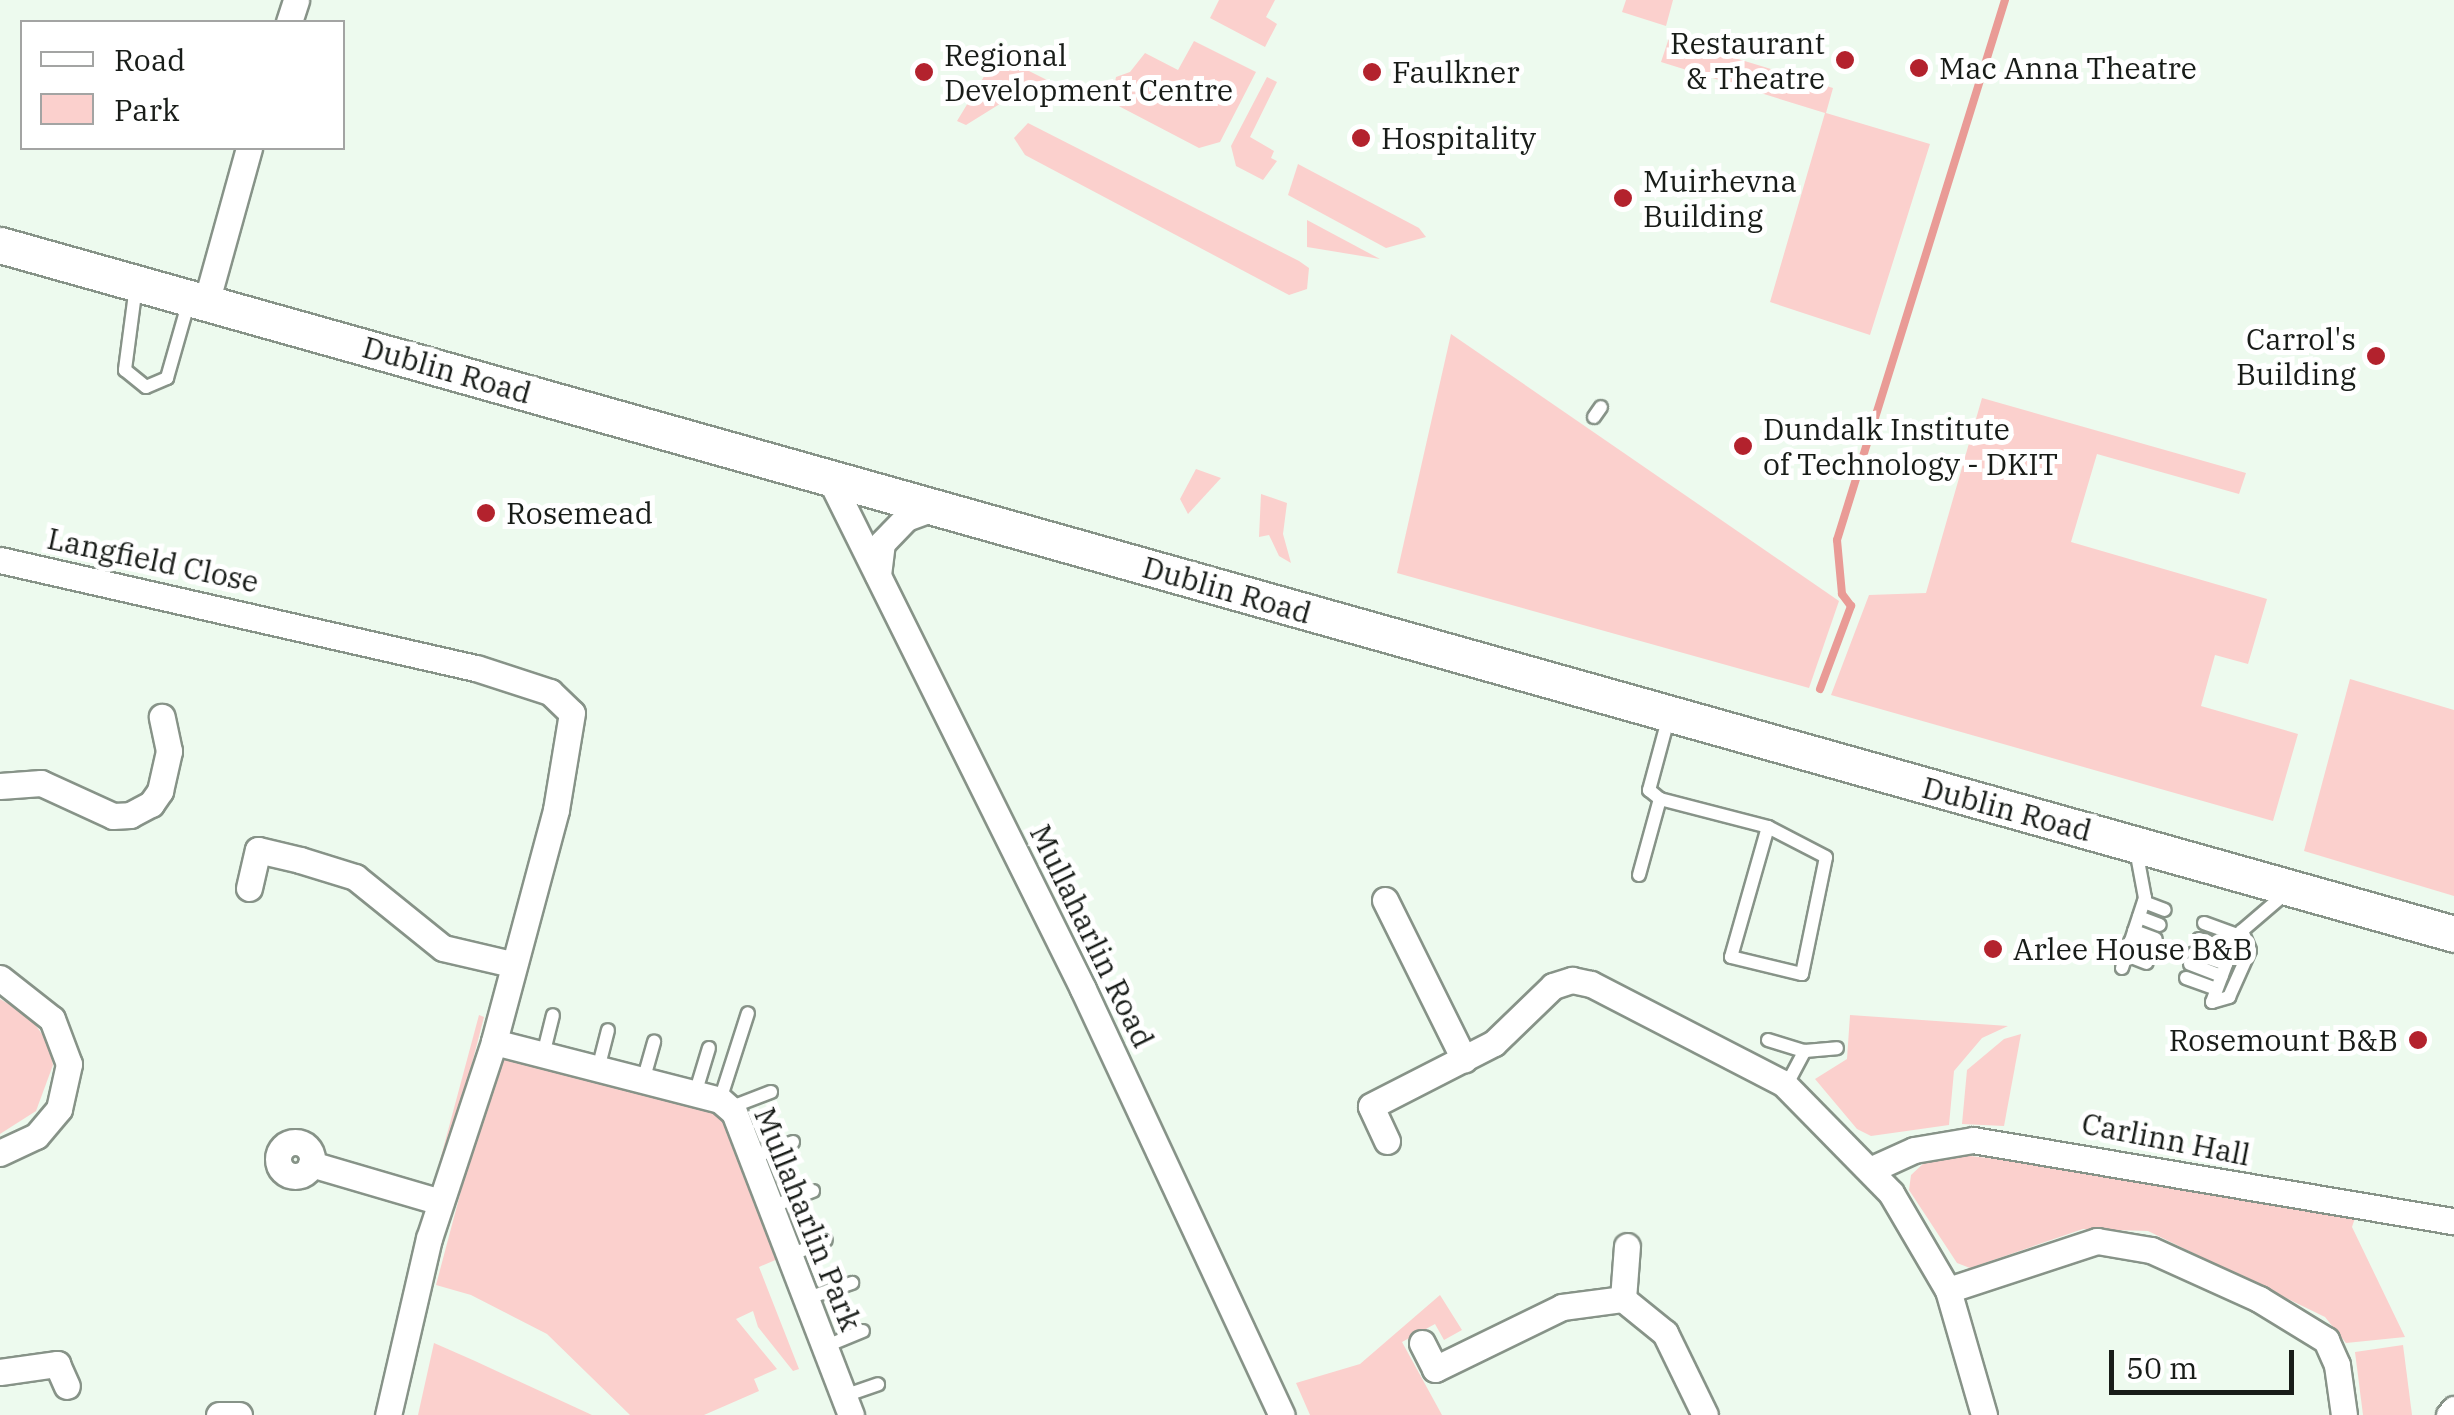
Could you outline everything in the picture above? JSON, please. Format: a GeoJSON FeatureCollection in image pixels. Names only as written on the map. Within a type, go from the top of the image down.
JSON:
{"type":"FeatureCollection","features":[{"type":"Feature","properties":{"kind":"main road","name":"Dublin Road"},"geometry":{"type":"LineString","coordinates":[[0,246],[2454,934]]}},
{"type":"Feature","properties":{"kind":"street"},"geometry":{"type":"LineString","coordinates":[[198,300],[248,150]]}},
{"type":"Feature","properties":{"kind":"street","name":"Mullaharlin Road"},"geometry":{"type":"LineString","coordinates":[[830,479],[1282,1415]]}},
{"type":"Feature","properties":{"kind":"street"},"geometry":{"type":"LineString","coordinates":[[878,574],[882,543],[906,518],[933,508]]}},
{"type":"Feature","properties":{"kind":"street","name":"Langfield Close"},"geometry":{"type":"LineString","coordinates":[[0,560],[291,623],[527,682],[550,692],[572,712],[556,810],[512,964]]}},
{"type":"Feature","properties":{"kind":"street"},"geometry":{"type":"LineString","coordinates":[[0,786],[41,783],[113,816],[130,815],[151,804],[160,791],[169,750],[162,717]]}},
{"type":"Feature","properties":{"kind":"street"},"geometry":{"type":"LineString","coordinates":[[249,888],[258,850],[300,860],[354,877],[443,948],[512,964],[494,1042],[440,1202],[388,1415]]}},
{"type":"Feature","properties":{"kind":"street"},"geometry":{"type":"LineString","coordinates":[[1385,900],[1464,1059]]}},
{"type":"Feature","properties":{"kind":"street"},"geometry":{"type":"LineString","coordinates":[[0,978],[52,1020],[69,1064],[59,1109],[36,1136],[0,1153]]}},
{"type":"Feature","properties":{"kind":"street"},"geometry":{"type":"LineString","coordinates":[[1388,1141],[1371,1106],[1494,1043],[1553,986],[1572,980],[1786,1086],[1870,1170],[1912,1220],[1948,1290],[1984,1415]]}},
{"type":"Feature","properties":{"kind":"street"},"geometry":{"type":"LineString","coordinates":[[494,1042],[714,1101]]}},
{"type":"Feature","properties":{"kind":"street","name":"Mullaharlin Park"},"geometry":{"type":"LineString","coordinates":[[714,1101],[752,1158],[821,1348],[848,1406]]}},
{"type":"Feature","properties":{"kind":"street","name":"Carlinn Hall"},"geometry":{"type":"LineString","coordinates":[[1870,1170],[1946,1142],[2010,1143],[2454,1221]]}},
{"type":"Feature","properties":{"kind":"street"},"geometry":{"type":"LineString","coordinates":[[312,1164],[440,1202]]}},
{"type":"Feature","properties":{"kind":"street"},"geometry":{"type":"LineString","coordinates":[[1948,1290],[2097,1240],[2151,1250],[2259,1299],[2326,1340],[2337,1365],[2344,1415]]}},
{"type":"Feature","properties":{"kind":"street"},"geometry":{"type":"LineString","coordinates":[[1623,1299],[1628,1246]]}},
{"type":"Feature","properties":{"kind":"street"},"geometry":{"type":"LineString","coordinates":[[1422,1343],[1434,1368],[1562,1307],[1623,1299],[1666,1333],[1705,1415]]}},
{"type":"Feature","properties":{"kind":"street"},"geometry":{"type":"LineString","coordinates":[[0,1372],[57,1364],[67,1386]]}},
{"type":"Feature","properties":{"kind":"street"},"geometry":{"type":"LineString","coordinates":[[2450,1415],[2454,1409]]}},
{"type":"Feature","properties":{"kind":"street"},"geometry":{"type":"LineString","coordinates":[[219,1415],[239,1415]]}},
{"type":"Feature","properties":{"kind":"lane"},"geometry":{"type":"LineString","coordinates":[[137,284],[125,370],[146,387],[167,378],[198,300]]}},
{"type":"Feature","properties":{"kind":"lane"},"geometry":{"type":"LineString","coordinates":[[1640,874],[1660,799],[1648,778],[1670,714]]}},
{"type":"Feature","properties":{"kind":"lane"},"geometry":{"type":"LineString","coordinates":[[1660,799],[1717,807],[1768,827],[1826,857],[1802,974],[1731,957],[1768,827]]}},
{"type":"Feature","properties":{"kind":"lane"},"geometry":{"type":"LineString","coordinates":[[2130,943],[2144,902],[2134,844]]}},
{"type":"Feature","properties":{"kind":"lane"},"geometry":{"type":"LineString","coordinates":[[2204,923],[2240,933],[2250,950],[2229,997],[2212,1002],[2240,933],[2291,888]]}},
{"type":"Feature","properties":{"kind":"lane"},"geometry":{"type":"LineString","coordinates":[[2144,902],[2165,910]]}},
{"type":"Feature","properties":{"kind":"lane"},"geometry":{"type":"LineString","coordinates":[[2130,943],[2154,944],[2130,943]]}},
{"type":"Feature","properties":{"kind":"lane"},"geometry":{"type":"LineString","coordinates":[[2224,970],[2192,958],[2224,970]]}},
{"type":"Feature","properties":{"kind":"lane"},"geometry":{"type":"LineString","coordinates":[[714,1101],[748,1013]]}},
{"type":"Feature","properties":{"kind":"lane"},"geometry":{"type":"LineString","coordinates":[[542,1055],[553,1015]]}},
{"type":"Feature","properties":{"kind":"lane"},"geometry":{"type":"LineString","coordinates":[[598,1069],[608,1030]]}},
{"type":"Feature","properties":{"kind":"lane"},"geometry":{"type":"LineString","coordinates":[[1768,1040],[1805,1051],[1837,1048]]}},
{"type":"Feature","properties":{"kind":"lane"},"geometry":{"type":"LineString","coordinates":[[643,1081],[654,1042]]}},
{"type":"Feature","properties":{"kind":"lane"},"geometry":{"type":"LineString","coordinates":[[708,1048],[714,1101]]}},
{"type":"Feature","properties":{"kind":"lane"},"geometry":{"type":"LineString","coordinates":[[1786,1086],[1805,1051]]}},
{"type":"Feature","properties":{"kind":"lane"},"geometry":{"type":"LineString","coordinates":[[714,1101],[771,1092]]}},
{"type":"Feature","properties":{"kind":"lane"},"geometry":{"type":"LineString","coordinates":[[752,1158],[793,1142]]}},
{"type":"Feature","properties":{"kind":"lane"},"geometry":{"type":"LineString","coordinates":[[771,1207],[813,1191]]}},
{"type":"Feature","properties":{"kind":"lane"},"geometry":{"type":"LineString","coordinates":[[789,1256],[826,1240]]}},
{"type":"Feature","properties":{"kind":"lane"},"geometry":{"type":"LineString","coordinates":[[805,1299],[852,1283]]}},
{"type":"Feature","properties":{"kind":"lane"},"geometry":{"type":"LineString","coordinates":[[821,1348],[863,1331]]}},
{"type":"Feature","properties":{"kind":"lane"},"geometry":{"type":"LineString","coordinates":[[848,1406],[878,1384]]}},
{"type":"Feature","properties":{"kind":"green space"},"geometry":{"type":"Polygon","coordinates":[[[1219,0],[1275,0],[1266,17],[1277,24],[1265,47],[1210,18],[1219,0]]]}},
{"type":"Feature","properties":{"kind":"green space"},"geometry":{"type":"Polygon","coordinates":[[[1626,0],[1673,0],[1666,26],[1622,12],[1626,0]]]}},
{"type":"Feature","properties":{"kind":"green space"},"geometry":{"type":"Polygon","coordinates":[[[1669,38],[1833,88],[1826,113],[1930,144],[1870,335],[1770,302],[1825,113],[1661,62],[1669,38]]]}},
{"type":"Feature","properties":{"kind":"green space"},"geometry":{"type":"Polygon","coordinates":[[[1194,41],[1256,72],[1220,142],[1199,148],[1111,102],[1116,77],[1130,72],[1145,53],[1178,70],[1194,41]]]}},
{"type":"Feature","properties":{"kind":"green space"},"geometry":{"type":"Polygon","coordinates":[[[997,55],[1047,80],[1041,92],[1003,102],[966,125],[957,121],[997,55]]]}},
{"type":"Feature","properties":{"kind":"green space"},"geometry":{"type":"Polygon","coordinates":[[[1267,77],[1277,82],[1250,137],[1274,151],[1271,158],[1277,161],[1263,180],[1236,166],[1231,146],[1267,77]]]}},
{"type":"Feature","properties":{"kind":"green space"},"geometry":{"type":"Polygon","coordinates":[[[1028,123],[1299,261],[1309,268],[1307,289],[1289,295],[1025,155],[1014,138],[1028,123]]]}},
{"type":"Feature","properties":{"kind":"green space"},"geometry":{"type":"Polygon","coordinates":[[[1298,164],[1419,228],[1426,237],[1386,248],[1288,195],[1298,164]]]}},
{"type":"Feature","properties":{"kind":"green space"},"geometry":{"type":"Polygon","coordinates":[[[1307,220],[1380,259],[1307,247],[1307,220]]]}},
{"type":"Feature","properties":{"kind":"green space"},"geometry":{"type":"Polygon","coordinates":[[[1451,334],[1839,601],[1809,688],[1397,573],[1451,334]]]}},
{"type":"Feature","properties":{"kind":"green space"},"geometry":{"type":"Polygon","coordinates":[[[1982,398],[2246,473],[2239,494],[2097,454],[2071,542],[2267,599],[2248,664],[2215,655],[2201,706],[2298,734],[2273,821],[1831,695],[1869,595],[1926,593],[1982,398]]]}},
{"type":"Feature","properties":{"kind":"green space"},"geometry":{"type":"Polygon","coordinates":[[[1196,469],[1221,478],[1188,514],[1180,499],[1196,469]]]}},
{"type":"Feature","properties":{"kind":"green space"},"geometry":{"type":"Polygon","coordinates":[[[1261,494],[1287,503],[1283,534],[1291,563],[1279,556],[1269,535],[1259,537],[1261,494]]]}},
{"type":"Feature","properties":{"kind":"green space"},"geometry":{"type":"Polygon","coordinates":[[[2350,679],[2454,710],[2454,896],[2304,851],[2350,679]]]}},
{"type":"Feature","properties":{"kind":"green space"},"geometry":{"type":"Polygon","coordinates":[[[0,999],[28,1015],[48,1042],[53,1065],[36,1111],[0,1134],[0,999]]]}},
{"type":"Feature","properties":{"kind":"green space"},"geometry":{"type":"Polygon","coordinates":[[[479,1015],[484,1017],[445,1167],[435,1179],[479,1015]]]}},
{"type":"Feature","properties":{"kind":"green space"},"geometry":{"type":"Polygon","coordinates":[[[1850,1015],[2008,1026],[1982,1038],[1954,1071],[1949,1125],[1871,1136],[1857,1129],[1815,1079],[1847,1059],[1850,1015]]]}},
{"type":"Feature","properties":{"kind":"green space"},"geometry":{"type":"Polygon","coordinates":[[[2021,1034],[2004,1126],[1962,1124],[1967,1070],[2004,1039],[2021,1034]]]}},
{"type":"Feature","properties":{"kind":"green space"},"geometry":{"type":"Polygon","coordinates":[[[506,1056],[701,1101],[722,1115],[780,1258],[759,1267],[799,1369],[793,1371],[758,1327],[753,1311],[736,1319],[777,1369],[754,1379],[759,1391],[704,1415],[630,1415],[547,1334],[471,1295],[436,1285],[493,1070],[506,1056]]]}},
{"type":"Feature","properties":{"kind":"green space"},"geometry":{"type":"Polygon","coordinates":[[[1962,1155],[2080,1169],[2355,1218],[2352,1227],[2405,1337],[2346,1343],[2325,1317],[2148,1231],[2083,1229],[1970,1268],[1957,1263],[1909,1190],[1911,1175],[1926,1161],[1962,1155]]]}},
{"type":"Feature","properties":{"kind":"green space"},"geometry":{"type":"Polygon","coordinates":[[[1440,1295],[1462,1330],[1444,1340],[1435,1324],[1402,1342],[1442,1415],[1310,1415],[1296,1383],[1360,1364],[1440,1295]]]}},
{"type":"Feature","properties":{"kind":"green space"},"geometry":{"type":"Polygon","coordinates":[[[434,1343],[475,1361],[592,1415],[418,1415],[434,1343]]]}},
{"type":"Feature","properties":{"kind":"green space"},"geometry":{"type":"Polygon","coordinates":[[[2403,1345],[2412,1415],[2363,1415],[2355,1352],[2403,1345]]]}},
{"type":"Feature","properties":{"kind":"waterway"},"geometry":{"type":"LineString","coordinates":[[1820,689],[1851,606],[1842,594],[1837,540],[2005,0]]}},
{"type":"Feature","properties":{"kind":"place","name":"Restaurant & Theatre"},"geometry":{"type":"Point","coordinates":[1845,60]}},
{"type":"Feature","properties":{"kind":"place","name":"Mac Anna Theatre"},"geometry":{"type":"Point","coordinates":[1919,68]}},
{"type":"Feature","properties":{"kind":"place","name":"Regional Development Centre"},"geometry":{"type":"Point","coordinates":[924,72]}},
{"type":"Feature","properties":{"kind":"place","name":"Faulkner"},"geometry":{"type":"Point","coordinates":[1372,72]}},
{"type":"Feature","properties":{"kind":"place","name":"Hospitality"},"geometry":{"type":"Point","coordinates":[1361,138]}},
{"type":"Feature","properties":{"kind":"place","name":"Muirhevna Building"},"geometry":{"type":"Point","coordinates":[1623,198]}},
{"type":"Feature","properties":{"kind":"place","name":"Carrol's Building"},"geometry":{"type":"Point","coordinates":[2376,356]}},
{"type":"Feature","properties":{"kind":"place","name":"Dundalk Institute of Technology - DKIT"},"geometry":{"type":"Point","coordinates":[1743,446]}},
{"type":"Feature","properties":{"kind":"place","name":"Rosemead"},"geometry":{"type":"Point","coordinates":[486,513]}},
{"type":"Feature","properties":{"kind":"place","name":"Arlee House B&B"},"geometry":{"type":"Point","coordinates":[1993,949]}},
{"type":"Feature","properties":{"kind":"place","name":"Rosemount B&B"},"geometry":{"type":"Point","coordinates":[2418,1040]}}]}
